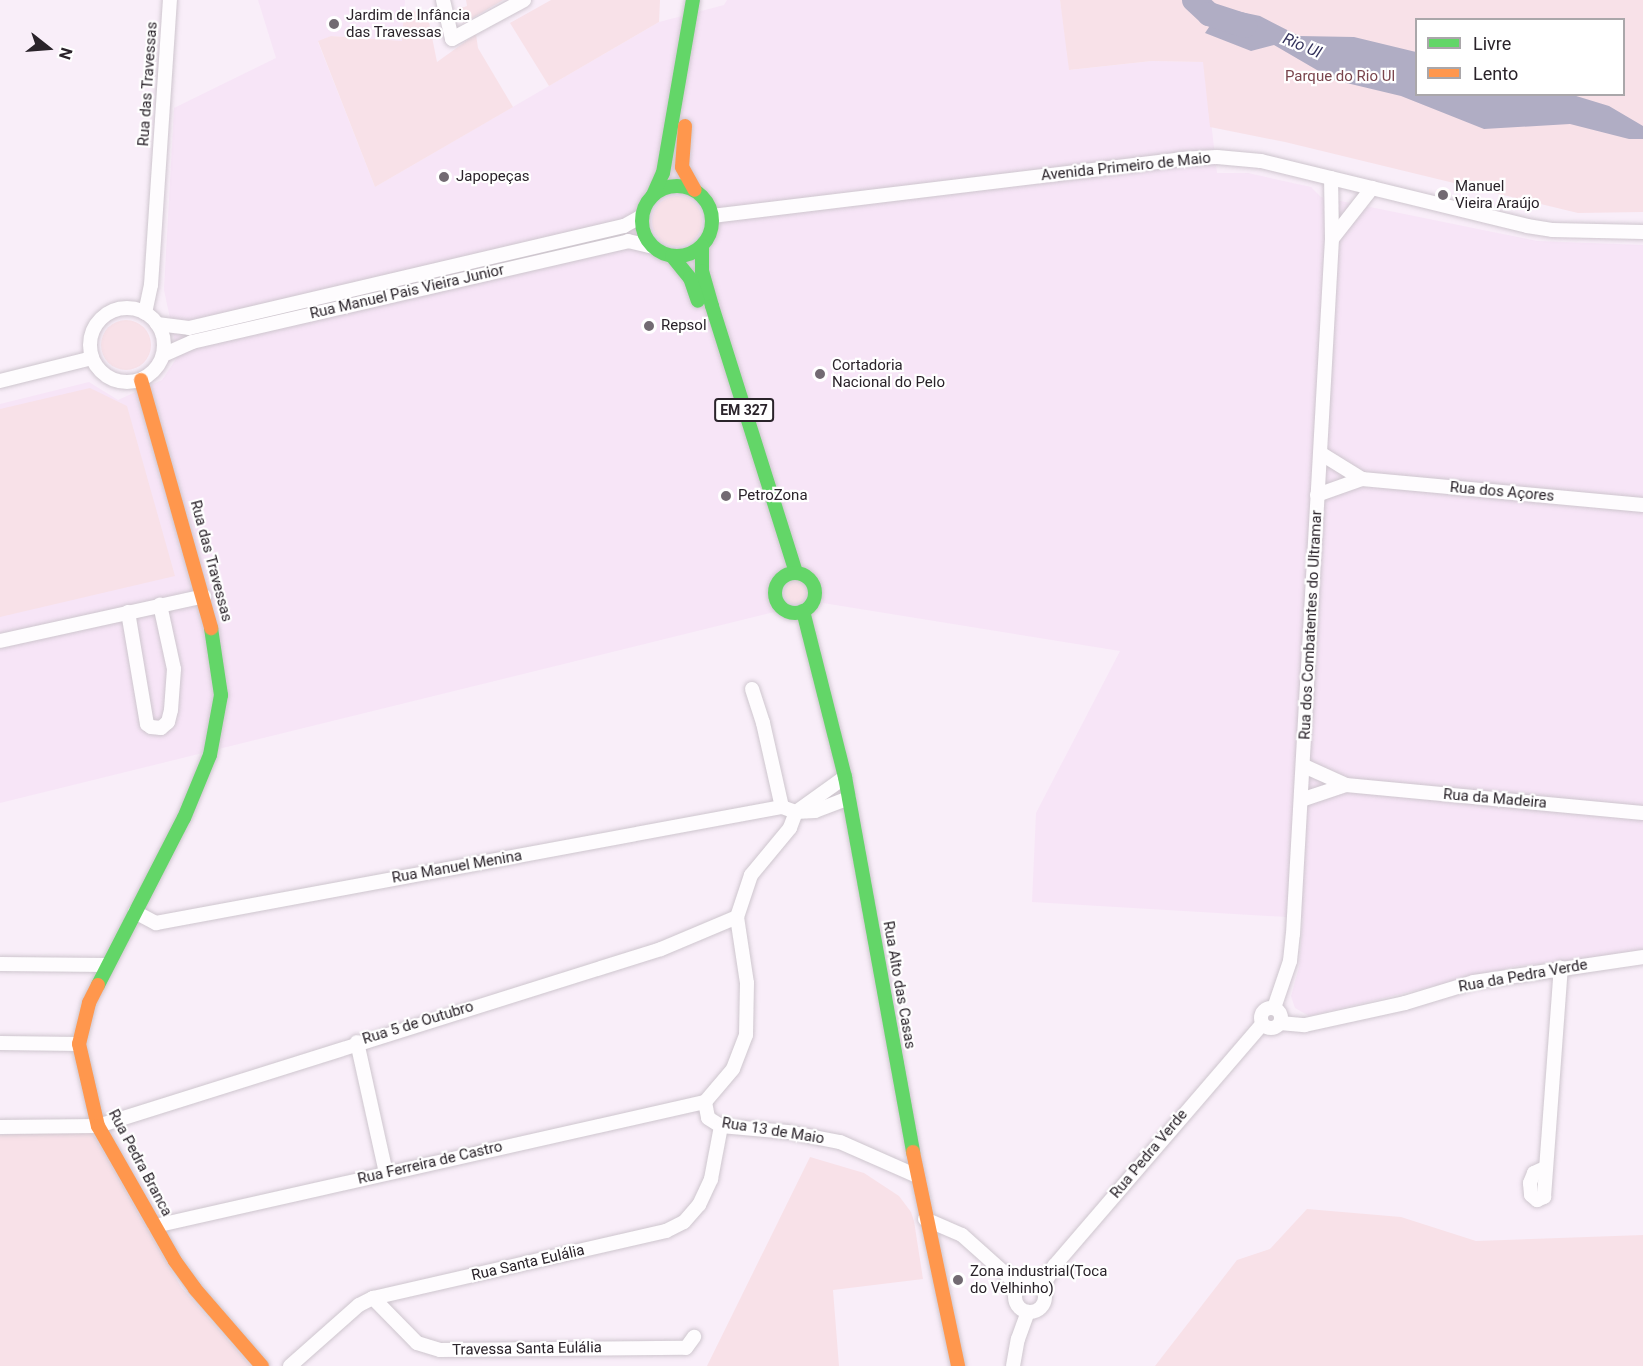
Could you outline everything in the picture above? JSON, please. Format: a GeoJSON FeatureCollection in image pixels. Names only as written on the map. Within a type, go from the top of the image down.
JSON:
{"type":"FeatureCollection","features":[{"type":"Feature","properties":{"kind":"main road"},"geometry":{"type":"LineString","coordinates":[[653,247],[643,228],[642,216],[663,173],[693,0]]}},
{"type":"Feature","properties":{"kind":"main road"},"geometry":{"type":"LineString","coordinates":[[706,0],[682,141],[682,167],[695,190],[709,206],[712,216]]}},
{"type":"Feature","properties":{"kind":"main road"},"geometry":{"type":"LineString","coordinates":[[653,195],[674,186],[695,190]]}},
{"type":"Feature","properties":{"kind":"main road","name":"EM 327"},"geometry":{"type":"LineString","coordinates":[[712,216],[712,227],[702,246],[702,271],[790,574]]}},
{"type":"Feature","properties":{"kind":"main road"},"geometry":{"type":"LineString","coordinates":[[672,256],[683,255],[702,246]]}},
{"type":"Feature","properties":{"kind":"main road","name":"EM 327"},"geometry":{"type":"LineString","coordinates":[[653,247],[672,256],[690,278],[790,574]]}},
{"type":"Feature","properties":{"kind":"main road","name":"Rua das Travessas"},"geometry":{"type":"LineString","coordinates":[[141,380],[204,596],[215,645],[221,695],[210,755]]}},
{"type":"Feature","properties":{"kind":"main road","name":"EM 327"},"geometry":{"type":"LineString","coordinates":[[790,574],[808,578],[814,589],[812,602],[803,611],[784,610],[776,600],[776,587],[790,574]]}},
{"type":"Feature","properties":{"kind":"main road","name":"Rua Alto das Casas"},"geometry":{"type":"LineString","coordinates":[[803,611],[845,777],[925,1219],[958,1366]]}},
{"type":"Feature","properties":{"kind":"main road","name":"Rua Pedra Branca"},"geometry":{"type":"LineString","coordinates":[[210,755],[184,818],[89,1003],[79,1044],[85,1079],[98,1126],[155,1226],[195,1289],[262,1366]]}},
{"type":"Feature","properties":{"kind":"street","name":"Rua das Travessas"},"geometry":{"type":"LineString","coordinates":[[145,313],[151,285],[170,0]]}},
{"type":"Feature","properties":{"kind":"street"},"geometry":{"type":"LineString","coordinates":[[443,0],[452,39],[524,0]]}},
{"type":"Feature","properties":{"kind":"street","name":"Avenida Primeiro de Maio"},"geometry":{"type":"LineString","coordinates":[[712,216],[1180,159],[1217,158],[1261,161],[1535,227],[1643,232]]}},
{"type":"Feature","properties":{"kind":"street","name":"Rua dos Combatentes do Ultramar"},"geometry":{"type":"LineString","coordinates":[[1274,1008],[1290,961],[1304,766],[1332,239],[1331,178]]}},
{"type":"Feature","properties":{"kind":"street"},"geometry":{"type":"LineString","coordinates":[[1332,239],[1372,188]]}},
{"type":"Feature","properties":{"kind":"street","name":"Rua Manuel Pais Vieira Junior"},"geometry":{"type":"LineString","coordinates":[[157,324],[189,328],[613,229],[642,216]]}},
{"type":"Feature","properties":{"kind":"street","name":"Rua Manuel Pais Vieira Junior"},"geometry":{"type":"LineString","coordinates":[[163,355],[192,342],[628,241],[653,247]]}},
{"type":"Feature","properties":{"kind":"street"},"geometry":{"type":"LineString","coordinates":[[125,309],[145,313],[157,324],[164,341],[163,355],[157,367],[141,380],[116,381],[102,372],[92,358],[92,335],[104,317],[125,309]]}},
{"type":"Feature","properties":{"kind":"street"},"geometry":{"type":"LineString","coordinates":[[0,381],[92,358]]}},
{"type":"Feature","properties":{"kind":"street","name":"Rua dos Açores"},"geometry":{"type":"LineString","coordinates":[[1320,453],[1362,479]]}},
{"type":"Feature","properties":{"kind":"street","name":"Rua dos Açores"},"geometry":{"type":"LineString","coordinates":[[1317,495],[1362,479],[1643,505]]}},
{"type":"Feature","properties":{"kind":"street"},"geometry":{"type":"LineString","coordinates":[[0,641],[204,596]]}},
{"type":"Feature","properties":{"kind":"street"},"geometry":{"type":"LineString","coordinates":[[128,612],[147,723],[151,727],[161,728],[168,722],[171,710],[174,669],[160,605]]}},
{"type":"Feature","properties":{"kind":"street"},"geometry":{"type":"LineString","coordinates":[[752,689],[763,723],[782,807],[796,812],[815,811],[849,798]]}},
{"type":"Feature","properties":{"kind":"street","name":"Rua da Madeira"},"geometry":{"type":"LineString","coordinates":[[1304,766],[1346,785],[1643,813]]}},
{"type":"Feature","properties":{"kind":"street","name":"Rua 13 de Maio"},"geometry":{"type":"LineString","coordinates":[[845,777],[796,812],[790,828],[751,875],[737,917],[747,983],[746,1035],[733,1069],[705,1102],[708,1118],[721,1126],[788,1132],[840,1142],[917,1176]]}},
{"type":"Feature","properties":{"kind":"street","name":"Rua da Madeira"},"geometry":{"type":"LineString","coordinates":[[1301,800],[1346,785]]}},
{"type":"Feature","properties":{"kind":"street","name":"Rua Manuel Menina"},"geometry":{"type":"LineString","coordinates":[[135,912],[156,923],[782,807]]}},
{"type":"Feature","properties":{"kind":"street","name":"Rua 5 de Outubro"},"geometry":{"type":"LineString","coordinates":[[0,1127],[98,1126],[357,1042],[661,949],[737,917]]}},
{"type":"Feature","properties":{"kind":"street","name":"Rua da Pedra Verde"},"geometry":{"type":"LineString","coordinates":[[1280,1023],[1305,1025],[1405,1003],[1474,982],[1643,957]]}},
{"type":"Feature","properties":{"kind":"street"},"geometry":{"type":"LineString","coordinates":[[0,964],[107,965]]}},
{"type":"Feature","properties":{"kind":"street"},"geometry":{"type":"LineString","coordinates":[[1545,1168],[1561,968]]}},
{"type":"Feature","properties":{"kind":"street"},"geometry":{"type":"LineString","coordinates":[[1274,1008],[1280,1014],[1280,1023],[1269,1028],[1262,1024],[1263,1011],[1274,1008]]}},
{"type":"Feature","properties":{"kind":"street","name":"Rua Pedra Verde"},"geometry":{"type":"LineString","coordinates":[[1042,1288],[1055,1266],[1262,1024]]}},
{"type":"Feature","properties":{"kind":"street"},"geometry":{"type":"LineString","coordinates":[[357,1042],[386,1173]]}},
{"type":"Feature","properties":{"kind":"street"},"geometry":{"type":"LineString","coordinates":[[0,1043],[79,1044]]}},
{"type":"Feature","properties":{"kind":"street","name":"Rua Ferreira de Castro"},"geometry":{"type":"LineString","coordinates":[[155,1226],[705,1102]]}},
{"type":"Feature","properties":{"kind":"street","name":"Rua Santa Eulália"},"geometry":{"type":"LineString","coordinates":[[290,1366],[359,1305],[373,1298],[666,1231],[684,1222],[699,1205],[711,1179],[721,1126]]}},
{"type":"Feature","properties":{"kind":"street"},"geometry":{"type":"LineString","coordinates":[[925,1219],[962,1235],[1019,1286]]}},
{"type":"Feature","properties":{"kind":"street"},"geometry":{"type":"LineString","coordinates":[[1033,1283],[1042,1288],[1044,1303],[1037,1311],[1028,1312],[1019,1308],[1015,1300],[1019,1286],[1033,1283]]}},
{"type":"Feature","properties":{"kind":"street","name":"Travessa Santa Eulália"},"geometry":{"type":"LineString","coordinates":[[373,1298],[417,1342],[440,1350],[686,1348],[694,1337]]}},
{"type":"Feature","properties":{"kind":"street"},"geometry":{"type":"LineString","coordinates":[[1013,1366],[1018,1339],[1028,1312]]}},
{"type":"Feature","properties":{"kind":"shaded area"},"geometry":{"type":"Polygon","coordinates":[[[258,0],[405,0],[402,41],[331,36],[318,42],[375,187],[659,22],[724,5],[727,0],[1060,0],[1070,70],[1152,61],[1204,62],[1217,173],[1248,173],[1311,187],[1321,197],[1537,241],[1643,245],[1643,952],[1517,966],[1309,1016],[1295,1008],[1291,996],[1299,967],[1303,918],[1032,902],[1036,813],[1120,651],[823,603],[823,600],[0,803],[0,404],[89,382],[118,400],[162,380],[178,356],[164,290],[174,108],[276,58],[258,0]]]}},
{"type":"Feature","properties":{"kind":"green space"},"geometry":{"type":"Polygon","coordinates":[[[466,0],[503,0],[464,23],[458,9],[467,6],[466,0]]]}},
{"type":"Feature","properties":{"kind":"green space"},"geometry":{"type":"Polygon","coordinates":[[[551,0],[660,0],[659,22],[549,86],[510,23],[551,0]]]}},
{"type":"Feature","properties":{"kind":"green space","name":"Parque do Rio Ul"},"geometry":{"type":"Polygon","coordinates":[[[1060,0],[1643,0],[1643,212],[1578,213],[1285,142],[1210,127],[1203,62],[1152,61],[1069,70],[1060,0]]]}},
{"type":"Feature","properties":{"kind":"green space"},"geometry":{"type":"Polygon","coordinates":[[[404,11],[427,12],[437,62],[476,34],[478,48],[513,107],[375,187],[318,41],[331,36],[402,41],[404,11]]]}},
{"type":"Feature","properties":{"kind":"green space"},"geometry":{"type":"Polygon","coordinates":[[[677,196],[695,203],[702,221],[695,239],[677,246],[659,239],[652,221],[659,203],[677,196]]]}},
{"type":"Feature","properties":{"kind":"green space"},"geometry":{"type":"Polygon","coordinates":[[[126,320],[144,327],[151,345],[144,363],[126,370],[108,363],[101,345],[108,327],[126,320]]]}},
{"type":"Feature","properties":{"kind":"green space"},"geometry":{"type":"Polygon","coordinates":[[[90,388],[127,406],[175,576],[0,617],[0,409],[90,388]]]}},
{"type":"Feature","properties":{"kind":"green space"},"geometry":{"type":"Polygon","coordinates":[[[796,580],[801,581],[807,587],[807,597],[801,603],[796,604],[791,603],[785,597],[784,592],[785,587],[791,581],[796,580]]]}},
{"type":"Feature","properties":{"kind":"green space"},"geometry":{"type":"Polygon","coordinates":[[[90,1132],[96,1138],[181,1287],[251,1366],[0,1366],[0,1135],[90,1132]]]}},
{"type":"Feature","properties":{"kind":"green space"},"geometry":{"type":"Polygon","coordinates":[[[810,1157],[864,1173],[899,1196],[911,1212],[914,1221],[923,1279],[833,1290],[839,1366],[707,1366],[810,1157]]]}},
{"type":"Feature","properties":{"kind":"green space"},"geometry":{"type":"Polygon","coordinates":[[[1307,1209],[1401,1217],[1476,1241],[1643,1235],[1643,1366],[1155,1366],[1237,1260],[1270,1249],[1307,1209]]]}},
{"type":"Feature","properties":{"kind":"water"},"geometry":{"type":"Polygon","coordinates":[[[1222,8],[1260,16],[1299,36],[1354,37],[1415,52],[1415,96],[1576,96],[1609,106],[1643,126],[1643,139],[1629,139],[1570,124],[1484,129],[1401,96],[1334,80],[1274,45],[1251,51],[1205,33],[1222,8]]]}},
{"type":"Feature","properties":{"kind":"waterway","name":"Rio Ul"},"geometry":{"type":"LineString","coordinates":[[1194,0],[1209,14],[1245,26]]}},
{"type":"Feature","properties":{"kind":"traffic: fast"},"geometry":{"type":"LineString","coordinates":[[653,195],[663,173],[693,0]]}},
{"type":"Feature","properties":{"kind":"traffic: fast"},"geometry":{"type":"LineString","coordinates":[[677,186],[690,189],[702,196],[709,208],[712,221],[709,234],[702,246],[690,253],[677,256],[664,253],[652,246],[645,234],[642,221],[645,208],[652,196],[664,189],[677,186]]}},
{"type":"Feature","properties":{"kind":"traffic: fast"},"geometry":{"type":"LineString","coordinates":[[702,246],[702,271],[712,306],[796,573]]}},
{"type":"Feature","properties":{"kind":"traffic: fast"},"geometry":{"type":"LineString","coordinates":[[672,256],[690,278],[698,301]]}},
{"type":"Feature","properties":{"kind":"traffic: fast"},"geometry":{"type":"LineString","coordinates":[[795,573],[809,579],[815,593],[809,607],[795,613],[781,607],[775,593],[781,579],[795,573]]}},
{"type":"Feature","properties":{"kind":"traffic: fast"},"geometry":{"type":"LineString","coordinates":[[803,611],[845,777],[913,1152]]}},
{"type":"Feature","properties":{"kind":"traffic: fast"},"geometry":{"type":"LineString","coordinates":[[98,985],[184,818],[210,755],[221,695],[211,628]]}},
{"type":"Feature","properties":{"kind":"traffic: slow"},"geometry":{"type":"LineString","coordinates":[[685,126],[682,167],[695,190]]}},
{"type":"Feature","properties":{"kind":"traffic: slow"},"geometry":{"type":"LineString","coordinates":[[141,380],[211,628]]}},
{"type":"Feature","properties":{"kind":"traffic: slow"},"geometry":{"type":"LineString","coordinates":[[98,985],[89,1003],[79,1044],[98,1126],[175,1261],[195,1289],[262,1366]]}},
{"type":"Feature","properties":{"kind":"traffic: slow"},"geometry":{"type":"LineString","coordinates":[[913,1152],[958,1366]]}},
{"type":"Feature","properties":{"kind":"place","name":"Jardim de Infância das Travessas"},"geometry":{"type":"Point","coordinates":[334,24]}},
{"type":"Feature","properties":{"kind":"place","name":"Japopeças"},"geometry":{"type":"Point","coordinates":[444,177]}},
{"type":"Feature","properties":{"kind":"place","name":"Manuel Vieira Araújo"},"geometry":{"type":"Point","coordinates":[1443,195]}},
{"type":"Feature","properties":{"kind":"place","name":"Repsol"},"geometry":{"type":"Point","coordinates":[649,326]}},
{"type":"Feature","properties":{"kind":"place","name":"Cortadoria Nacional do Pelo"},"geometry":{"type":"Point","coordinates":[820,374]}},
{"type":"Feature","properties":{"kind":"place","name":"PetroZona"},"geometry":{"type":"Point","coordinates":[726,496]}},
{"type":"Feature","properties":{"kind":"place","name":"Zona industrial(Toca do Velhinho)"},"geometry":{"type":"Point","coordinates":[958,1280]}}]}
